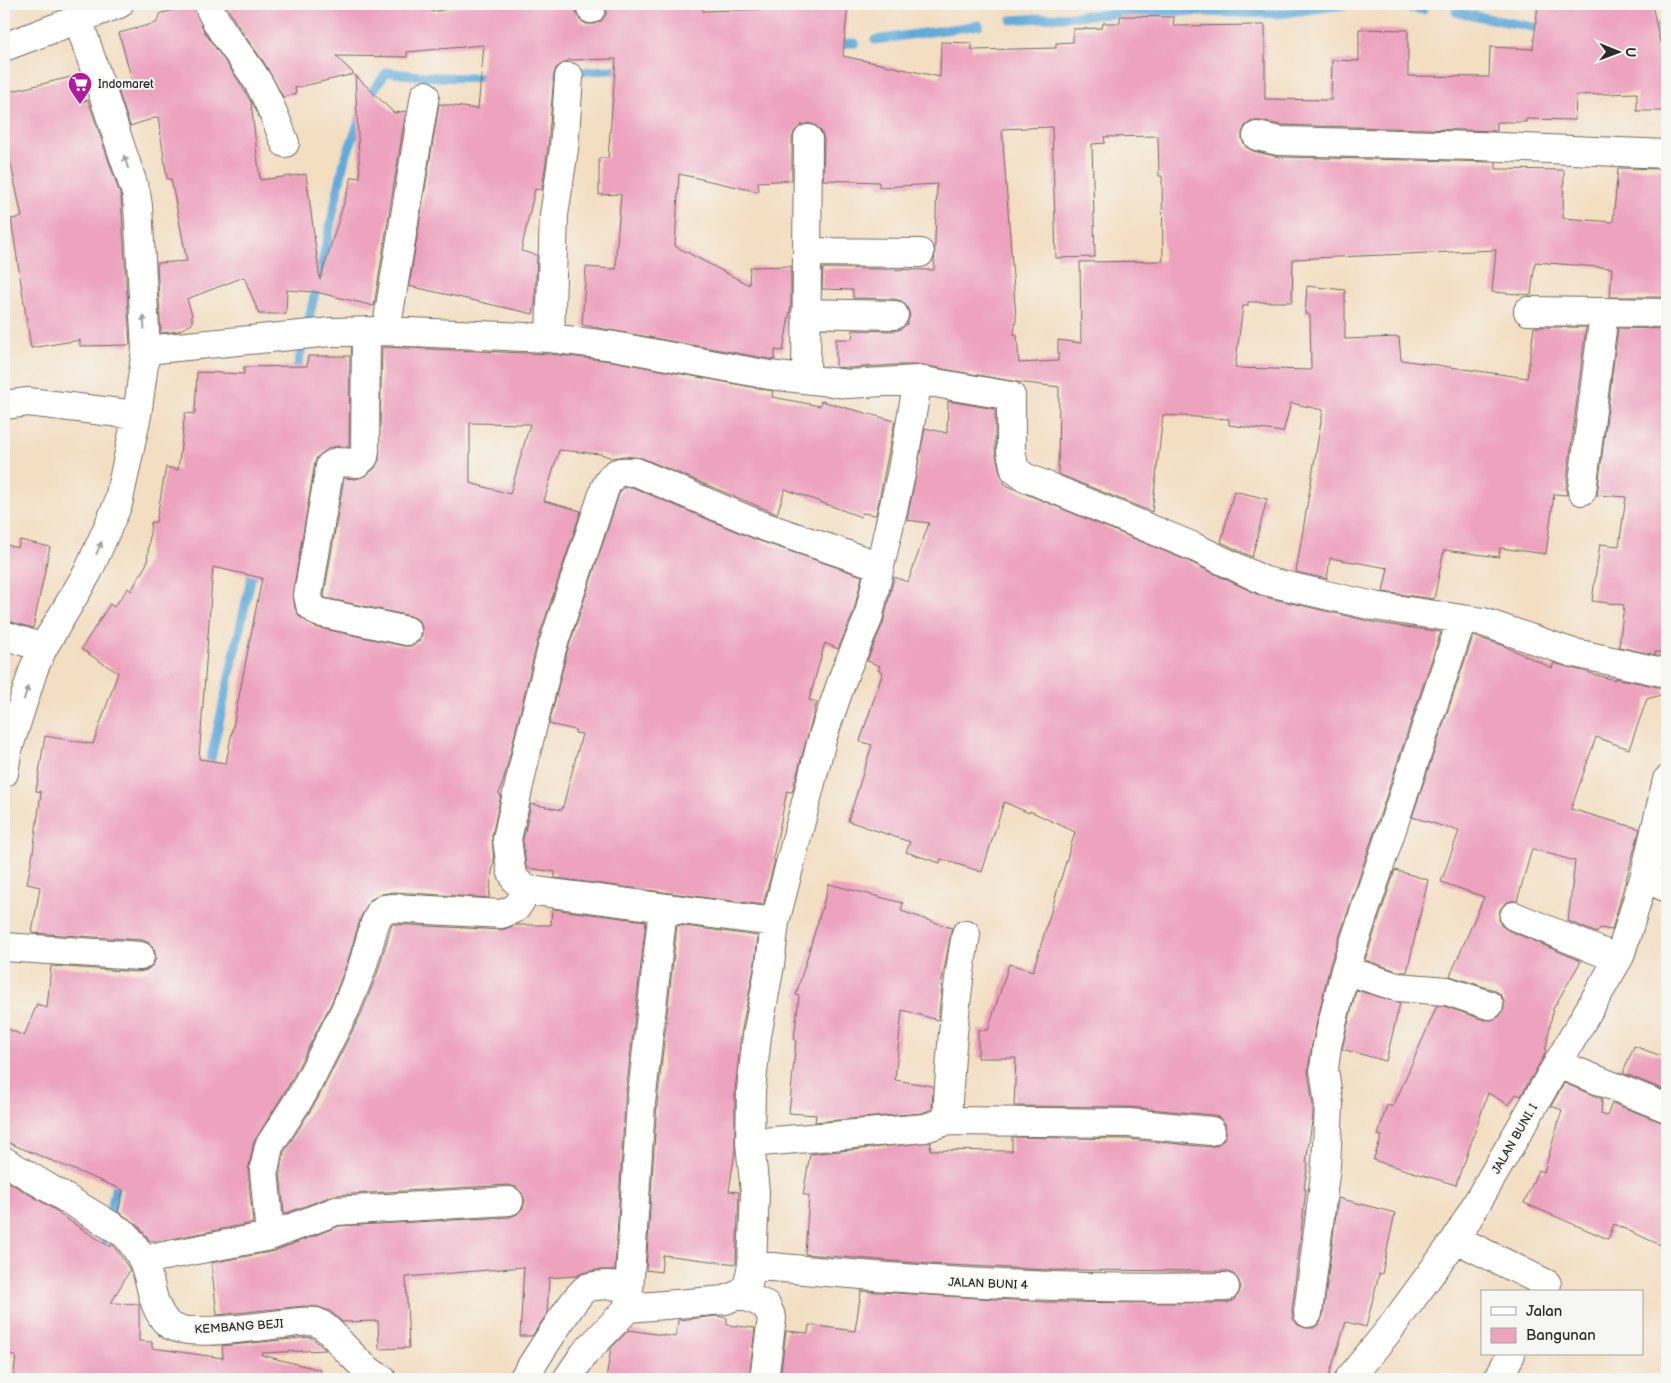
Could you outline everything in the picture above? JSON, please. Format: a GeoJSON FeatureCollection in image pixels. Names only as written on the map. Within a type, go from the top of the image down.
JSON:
{"type":"FeatureCollection","features":[{"type":"Feature","properties":{"kind":"street"},"geometry":{"type":"LineString","coordinates":[[4,47],[119,4]]}},
{"type":"Feature","properties":{"kind":"street"},"geometry":{"type":"LineString","coordinates":[[208,4],[224,33],[258,81],[271,107],[285,143]]}},
{"type":"Feature","properties":{"kind":"street"},"geometry":{"type":"LineString","coordinates":[[4,773],[7,753],[42,648],[88,572],[118,504],[137,415],[146,350],[136,193],[78,19]]}},
{"type":"Feature","properties":{"kind":"street"},"geometry":{"type":"LineString","coordinates":[[550,338],[554,215],[564,149],[569,77]]}},
{"type":"Feature","properties":{"kind":"street"},"geometry":{"type":"LineString","coordinates":[[407,630],[318,612],[310,605],[308,595],[330,466],[337,462],[357,463],[364,457],[376,331],[425,96]]}},
{"type":"Feature","properties":{"kind":"street"},"geometry":{"type":"LineString","coordinates":[[1257,136],[1279,141],[1477,146],[1667,154]]}},
{"type":"Feature","properties":{"kind":"street"},"geometry":{"type":"LineString","coordinates":[[806,379],[808,139]]}},
{"type":"Feature","properties":{"kind":"street"},"geometry":{"type":"LineString","coordinates":[[807,252],[920,253]]}},
{"type":"Feature","properties":{"kind":"street"},"geometry":{"type":"LineString","coordinates":[[1528,311],[1667,313]]}},
{"type":"Feature","properties":{"kind":"street"},"geometry":{"type":"LineString","coordinates":[[806,313],[894,315]]}},
{"type":"Feature","properties":{"kind":"street"},"geometry":{"type":"LineString","coordinates":[[1582,491],[1604,313]]}},
{"type":"Feature","properties":{"kind":"street"},"geometry":{"type":"LineString","coordinates":[[146,350],[331,332],[376,331],[550,338],[614,346],[711,365],[806,379],[848,384],[918,380],[1011,396],[1012,451],[1015,470],[1026,477],[1192,546],[1265,581],[1374,606],[1483,622],[1570,652],[1667,673]]}},
{"type":"Feature","properties":{"kind":"street"},"geometry":{"type":"LineString","coordinates":[[523,1379],[574,1302],[586,1289],[596,1286],[629,1297],[725,1300],[740,1294],[748,1284],[752,1265],[755,1192],[750,1143],[750,1091],[775,922],[823,736],[844,672],[868,619],[902,470],[918,380]]}},
{"type":"Feature","properties":{"kind":"street"},"geometry":{"type":"LineString","coordinates":[[4,405],[28,402],[137,415]]}},
{"type":"Feature","properties":{"kind":"street"},"geometry":{"type":"LineString","coordinates":[[775,922],[528,890],[516,881],[511,870],[507,839],[528,741],[552,648],[605,488],[611,476],[621,471],[636,472],[760,525],[880,566]]}},
{"type":"Feature","properties":{"kind":"street"},"geometry":{"type":"LineString","coordinates":[[1308,1313],[1326,1166],[1329,1105],[1324,1069],[1327,1046],[1345,970],[1462,619]]}},
{"type":"Feature","properties":{"kind":"street"},"geometry":{"type":"LineString","coordinates":[[4,635],[42,648]]}},
{"type":"Feature","properties":{"kind":"street","name":"JALAN BUNI. I"},"geometry":{"type":"LineString","coordinates":[[1349,1379],[1386,1334],[1456,1240],[1618,959],[1656,883],[1667,780]]}},
{"type":"Feature","properties":{"kind":"street"},"geometry":{"type":"LineString","coordinates":[[270,1236],[264,1170],[269,1146],[303,1093],[346,1008],[362,968],[380,912],[384,909],[393,908],[502,914],[516,908],[528,890]]}},
{"type":"Feature","properties":{"kind":"street"},"geometry":{"type":"LineString","coordinates":[[566,1379],[629,1297],[642,1103],[663,909]]}},
{"type":"Feature","properties":{"kind":"street"},"geometry":{"type":"LineString","coordinates":[[1514,916],[1618,959]]}},
{"type":"Feature","properties":{"kind":"street"},"geometry":{"type":"LineString","coordinates":[[947,1121],[951,1043],[957,984],[966,934]]}},
{"type":"Feature","properties":{"kind":"street"},"geometry":{"type":"LineString","coordinates":[[4,947],[140,956]]}},
{"type":"Feature","properties":{"kind":"street"},"geometry":{"type":"LineString","coordinates":[[1345,970],[1397,987],[1447,992],[1490,1005]]}},
{"type":"Feature","properties":{"kind":"street"},"geometry":{"type":"LineString","coordinates":[[1558,1064],[1667,1108]]}},
{"type":"Feature","properties":{"kind":"street"},"geometry":{"type":"LineString","coordinates":[[750,1143],[925,1128],[947,1121],[1129,1123],[1211,1131]]}},
{"type":"Feature","properties":{"kind":"street","name":"KEMBANG BEJI"},"geometry":{"type":"LineString","coordinates":[[4,1162],[125,1234],[143,1260],[154,1299],[168,1324],[184,1330],[223,1330],[316,1322],[324,1326],[375,1376],[382,1379]]}},
{"type":"Feature","properties":{"kind":"street"},"geometry":{"type":"LineString","coordinates":[[143,1260],[270,1236],[336,1211],[509,1201]]}},
{"type":"Feature","properties":{"kind":"street"},"geometry":{"type":"LineString","coordinates":[[1456,1240],[1546,1284],[1543,1290]]}},
{"type":"Feature","properties":{"kind":"street","name":"JALAN BUNI 4"},"geometry":{"type":"LineString","coordinates":[[752,1265],[865,1277],[976,1284],[1134,1289],[1226,1287]]}},
{"type":"Feature","properties":{"kind":"street"},"geometry":{"type":"LineString","coordinates":[[740,1294],[766,1305],[772,1318],[764,1379]]}},
{"type":"Feature","properties":{"kind":"street"},"geometry":{"type":"LineString","coordinates":[[1498,1379],[1510,1356]]}},
{"type":"Feature","properties":{"kind":"building"},"geometry":{"type":"Polygon","coordinates":[[[225,4],[430,4],[432,12],[474,4],[575,4],[580,20],[586,24],[594,24],[601,21],[606,14],[606,4],[701,4],[703,11],[805,8],[805,4],[848,4],[843,56],[940,77],[941,42],[972,43],[972,50],[1056,48],[1056,43],[1073,42],[1073,29],[1102,28],[1103,23],[1120,23],[1120,16],[1174,17],[1173,26],[1265,25],[1265,99],[1331,100],[1332,60],[1359,61],[1359,29],[1408,30],[1408,76],[1489,77],[1490,47],[1533,49],[1538,4],[1595,9],[1594,4],[1652,4],[1660,42],[1667,42],[1667,111],[1637,111],[1637,93],[1576,95],[1575,120],[1526,119],[1526,122],[1497,122],[1497,131],[1281,125],[1252,121],[1245,126],[1242,140],[1246,147],[1253,151],[1279,157],[1496,162],[1496,169],[1564,170],[1563,218],[1613,222],[1618,168],[1667,169],[1667,297],[1610,297],[1612,268],[1535,262],[1531,295],[1492,292],[1496,250],[1293,259],[1292,302],[1248,302],[1248,306],[1243,306],[1235,368],[1311,370],[1310,315],[1305,314],[1307,286],[1345,290],[1345,339],[1399,337],[1401,360],[1527,378],[1534,327],[1586,327],[1566,489],[1567,495],[1554,494],[1546,554],[1500,548],[1499,557],[1444,550],[1434,599],[1383,592],[1388,568],[1330,558],[1327,579],[1296,572],[1323,410],[1291,403],[1283,432],[1229,425],[1229,419],[1163,415],[1152,512],[1058,474],[1059,387],[1017,382],[921,365],[836,367],[836,339],[852,339],[853,330],[894,331],[901,329],[907,324],[910,315],[902,301],[894,299],[853,298],[853,290],[822,289],[823,268],[934,270],[937,184],[879,187],[879,182],[823,180],[824,139],[821,131],[815,125],[809,123],[801,125],[794,132],[792,139],[792,180],[758,182],[759,192],[679,174],[675,246],[749,285],[750,267],[791,266],[791,305],[783,351],[775,350],[775,360],[582,325],[586,267],[616,269],[621,194],[599,195],[599,158],[608,158],[616,59],[569,60],[556,68],[554,75],[548,147],[542,190],[535,189],[521,251],[537,255],[533,314],[409,286],[439,104],[478,109],[484,45],[407,52],[407,57],[336,56],[354,74],[295,88],[296,94],[283,97],[265,64],[225,4]],[[1052,127],[1002,129],[1016,318],[1014,335],[1017,335],[1019,363],[1058,361],[1058,340],[1081,343],[1080,262],[1163,261],[1162,176],[1159,176],[1158,136],[1104,137],[1105,143],[1092,144],[1095,257],[1056,258],[1052,127]]]}},
{"type":"Feature","properties":{"kind":"building"},"geometry":{"type":"Polygon","coordinates":[[[193,6],[205,33],[239,81],[251,102],[260,180],[306,174],[320,280],[352,177],[360,178],[355,75],[394,113],[406,111],[374,306],[316,292],[287,290],[286,314],[259,314],[244,277],[187,299],[192,315],[192,324],[178,331],[161,333],[157,263],[187,261],[171,179],[167,179],[158,117],[130,126],[118,90],[133,84],[119,33],[156,23],[161,13],[193,6]]]}},
{"type":"Feature","properties":{"kind":"building"},"geometry":{"type":"Polygon","coordinates":[[[75,76],[81,102],[88,100],[121,197],[130,345],[80,346],[80,340],[31,348],[11,219],[22,217],[10,160],[4,162],[4,93],[75,76]]]}},
{"type":"Feature","properties":{"kind":"building"},"geometry":{"type":"Polygon","coordinates":[[[1618,328],[1667,329],[1667,653],[1655,652],[1655,655],[1619,647],[1624,605],[1592,601],[1600,544],[1619,546],[1626,497],[1597,495],[1618,328]]]}},
{"type":"Feature","properties":{"kind":"building"},"geometry":{"type":"Polygon","coordinates":[[[382,347],[549,354],[612,361],[773,391],[772,397],[820,406],[821,401],[895,421],[876,515],[862,513],[861,517],[785,489],[777,514],[642,458],[624,456],[612,458],[601,454],[559,450],[544,501],[581,511],[537,643],[499,794],[501,795],[492,836],[494,864],[489,898],[394,892],[382,894],[370,900],[361,917],[347,963],[332,1002],[289,1085],[254,1142],[248,1171],[253,1223],[161,1241],[150,1241],[137,1224],[118,1212],[123,1190],[4,1141],[4,1027],[24,1036],[37,1004],[47,1008],[51,966],[139,972],[147,970],[153,965],[156,958],[154,949],[149,943],[142,940],[32,933],[40,887],[27,884],[41,792],[36,791],[45,736],[93,744],[118,673],[81,649],[110,604],[114,607],[128,588],[131,591],[147,563],[151,522],[156,522],[166,467],[178,470],[185,413],[195,414],[197,372],[244,374],[244,367],[307,366],[308,356],[350,356],[349,447],[337,446],[329,448],[317,457],[293,592],[295,608],[300,617],[315,627],[404,646],[412,646],[419,641],[422,634],[422,627],[418,620],[411,616],[325,598],[324,595],[344,478],[356,479],[367,475],[375,468],[379,460],[382,347]],[[470,423],[470,483],[510,494],[530,424],[470,423]],[[213,567],[199,759],[226,763],[262,578],[213,567]]]}},
{"type":"Feature","properties":{"kind":"building"},"geometry":{"type":"Polygon","coordinates":[[[948,401],[995,409],[995,451],[1004,484],[1186,560],[1261,596],[1377,623],[1441,632],[1330,965],[1312,1044],[1308,1071],[1313,1115],[1306,1163],[1308,1163],[1304,1189],[1306,1189],[1292,1311],[1293,1319],[1298,1325],[1314,1328],[1320,1323],[1323,1315],[1338,1198],[1395,1213],[1382,1274],[1379,1274],[1366,1327],[1346,1322],[1328,1379],[780,1379],[786,1331],[808,1333],[809,1325],[855,1331],[861,1291],[1047,1302],[1226,1303],[1233,1301],[1241,1287],[1238,1279],[1232,1273],[1225,1271],[1048,1270],[930,1264],[805,1254],[809,1195],[803,1195],[810,1154],[931,1142],[930,1150],[1012,1151],[1012,1137],[1128,1139],[1210,1147],[1217,1145],[1223,1140],[1226,1133],[1225,1124],[1220,1118],[1213,1115],[1129,1107],[1014,1106],[1016,1058],[978,1058],[978,1030],[988,1030],[1009,964],[1033,971],[1075,832],[1030,811],[1029,813],[1004,802],[982,872],[941,859],[940,863],[906,852],[910,842],[848,821],[872,745],[860,741],[883,672],[878,670],[880,666],[867,661],[883,623],[894,577],[908,582],[929,523],[907,520],[925,428],[947,433],[948,401]]]}},
{"type":"Feature","properties":{"kind":"building"},"geometry":{"type":"Polygon","coordinates":[[[632,487],[754,539],[862,576],[853,614],[838,649],[825,643],[809,700],[817,702],[792,792],[787,791],[773,859],[775,860],[763,905],[555,878],[555,872],[527,868],[526,866],[523,840],[531,804],[562,810],[582,734],[575,733],[575,730],[549,724],[567,652],[619,494],[623,488],[632,487]]]}},
{"type":"Feature","properties":{"kind":"building"},"geometry":{"type":"Polygon","coordinates":[[[1234,491],[1267,499],[1252,557],[1221,542],[1234,491]]]}},
{"type":"Feature","properties":{"kind":"building"},"geometry":{"type":"Polygon","coordinates":[[[20,540],[50,547],[33,628],[4,620],[4,544],[18,548],[20,540]]]}},
{"type":"Feature","properties":{"kind":"building"},"geometry":{"type":"Polygon","coordinates":[[[1473,636],[1502,645],[1552,668],[1554,663],[1615,680],[1615,678],[1663,688],[1665,694],[1647,699],[1629,749],[1596,737],[1571,809],[1640,829],[1612,930],[1600,928],[1597,933],[1568,921],[1575,861],[1532,849],[1517,901],[1505,903],[1500,910],[1499,919],[1501,925],[1508,930],[1581,961],[1553,1009],[1545,1054],[1521,1096],[1516,1094],[1509,1105],[1488,1093],[1456,1185],[1373,1160],[1382,1136],[1378,1135],[1387,1105],[1393,1107],[1437,1006],[1444,1006],[1484,1020],[1492,1020],[1500,1016],[1504,1009],[1504,1001],[1500,994],[1494,990],[1450,976],[1484,897],[1441,882],[1459,831],[1412,817],[1473,636]]]}},
{"type":"Feature","properties":{"kind":"building"},"geometry":{"type":"Polygon","coordinates":[[[1395,870],[1428,880],[1407,972],[1400,972],[1365,960],[1395,870]]]}},
{"type":"Feature","properties":{"kind":"building"},"geometry":{"type":"Polygon","coordinates":[[[829,884],[903,903],[901,911],[952,928],[941,986],[938,1020],[902,1010],[895,1080],[933,1086],[932,1109],[922,1113],[815,1122],[816,1115],[789,1113],[799,996],[796,995],[829,884]]]}},
{"type":"Feature","properties":{"kind":"building"},"geometry":{"type":"Polygon","coordinates":[[[552,909],[646,921],[625,1101],[615,1270],[596,1270],[577,1276],[549,1278],[547,1314],[532,1336],[520,1336],[524,1267],[406,1277],[409,1348],[379,1349],[378,1321],[342,1322],[330,1311],[318,1307],[303,1306],[217,1315],[211,1263],[275,1251],[339,1226],[510,1217],[517,1214],[523,1208],[525,1201],[522,1193],[516,1187],[508,1185],[335,1195],[284,1214],[280,1171],[284,1152],[317,1100],[361,1014],[377,974],[392,924],[502,930],[515,925],[551,925],[552,909]]]}},
{"type":"Feature","properties":{"kind":"building"},"geometry":{"type":"Polygon","coordinates":[[[677,925],[758,936],[755,963],[741,1034],[735,1091],[735,1151],[729,1191],[739,1192],[736,1264],[663,1255],[661,1272],[646,1270],[657,1104],[677,925]]]}},
{"type":"Feature","properties":{"kind":"building"},"geometry":{"type":"Polygon","coordinates":[[[1356,990],[1400,1003],[1386,1061],[1342,1049],[1356,990]]]}},
{"type":"Feature","properties":{"kind":"building"},"geometry":{"type":"Polygon","coordinates":[[[1634,1046],[1667,1058],[1667,1091],[1623,1073],[1634,1046]]]}},
{"type":"Feature","properties":{"kind":"building"},"geometry":{"type":"Polygon","coordinates":[[[1564,1083],[1602,1099],[1601,1114],[1607,1116],[1612,1103],[1667,1123],[1667,1248],[1614,1224],[1608,1239],[1524,1203],[1538,1170],[1544,1172],[1562,1110],[1551,1106],[1564,1083]]]}},
{"type":"Feature","properties":{"kind":"building"},"geometry":{"type":"Polygon","coordinates":[[[4,1179],[60,1213],[110,1247],[111,1244],[114,1246],[130,1270],[111,1303],[139,1304],[139,1341],[152,1342],[152,1348],[223,1358],[222,1346],[311,1337],[326,1350],[262,1353],[261,1355],[321,1370],[320,1379],[13,1379],[16,1357],[4,1350],[4,1179]]]}},
{"type":"Feature","properties":{"kind":"building"},"geometry":{"type":"Polygon","coordinates":[[[717,1316],[727,1318],[727,1325],[755,1328],[749,1379],[606,1379],[611,1348],[629,1330],[676,1337],[678,1320],[717,1316]]]}},
{"type":"Feature","properties":{"kind":"waterway"},"geometry":{"type":"LineString","coordinates":[[1011,20],[1157,11],[1278,14],[1351,4]]}},
{"type":"Feature","properties":{"kind":"waterway"},"geometry":{"type":"LineString","coordinates":[[1386,4],[1423,10]]}},
{"type":"Feature","properties":{"kind":"waterway"},"geometry":{"type":"LineString","coordinates":[[1456,12],[1547,30]]}},
{"type":"Feature","properties":{"kind":"waterway"},"geometry":{"type":"LineString","coordinates":[[1648,34],[1667,22]]}},
{"type":"Feature","properties":{"kind":"waterway"},"geometry":{"type":"LineString","coordinates":[[875,40],[979,25]]}},
{"type":"Feature","properties":{"kind":"waterway"},"geometry":{"type":"LineString","coordinates":[[832,44],[855,43]]}},
{"type":"Feature","properties":{"kind":"waterway"},"geometry":{"type":"LineString","coordinates":[[543,74],[627,69]]}},
{"type":"Feature","properties":{"kind":"waterway"},"geometry":{"type":"LineString","coordinates":[[366,101],[387,72],[440,77],[492,77]]}},
{"type":"Feature","properties":{"kind":"waterway"},"geometry":{"type":"LineString","coordinates":[[295,377],[344,162],[361,116]]}},
{"type":"Feature","properties":{"kind":"waterway"},"geometry":{"type":"LineString","coordinates":[[208,772],[254,565]]}},
{"type":"Feature","properties":{"kind":"waterway"},"geometry":{"type":"LineString","coordinates":[[102,1253],[118,1175]]}},
{"type":"Feature","properties":{"kind":"place","name":"Indomaret"},"geometry":{"type":"Point","coordinates":[80,105]}}]}
